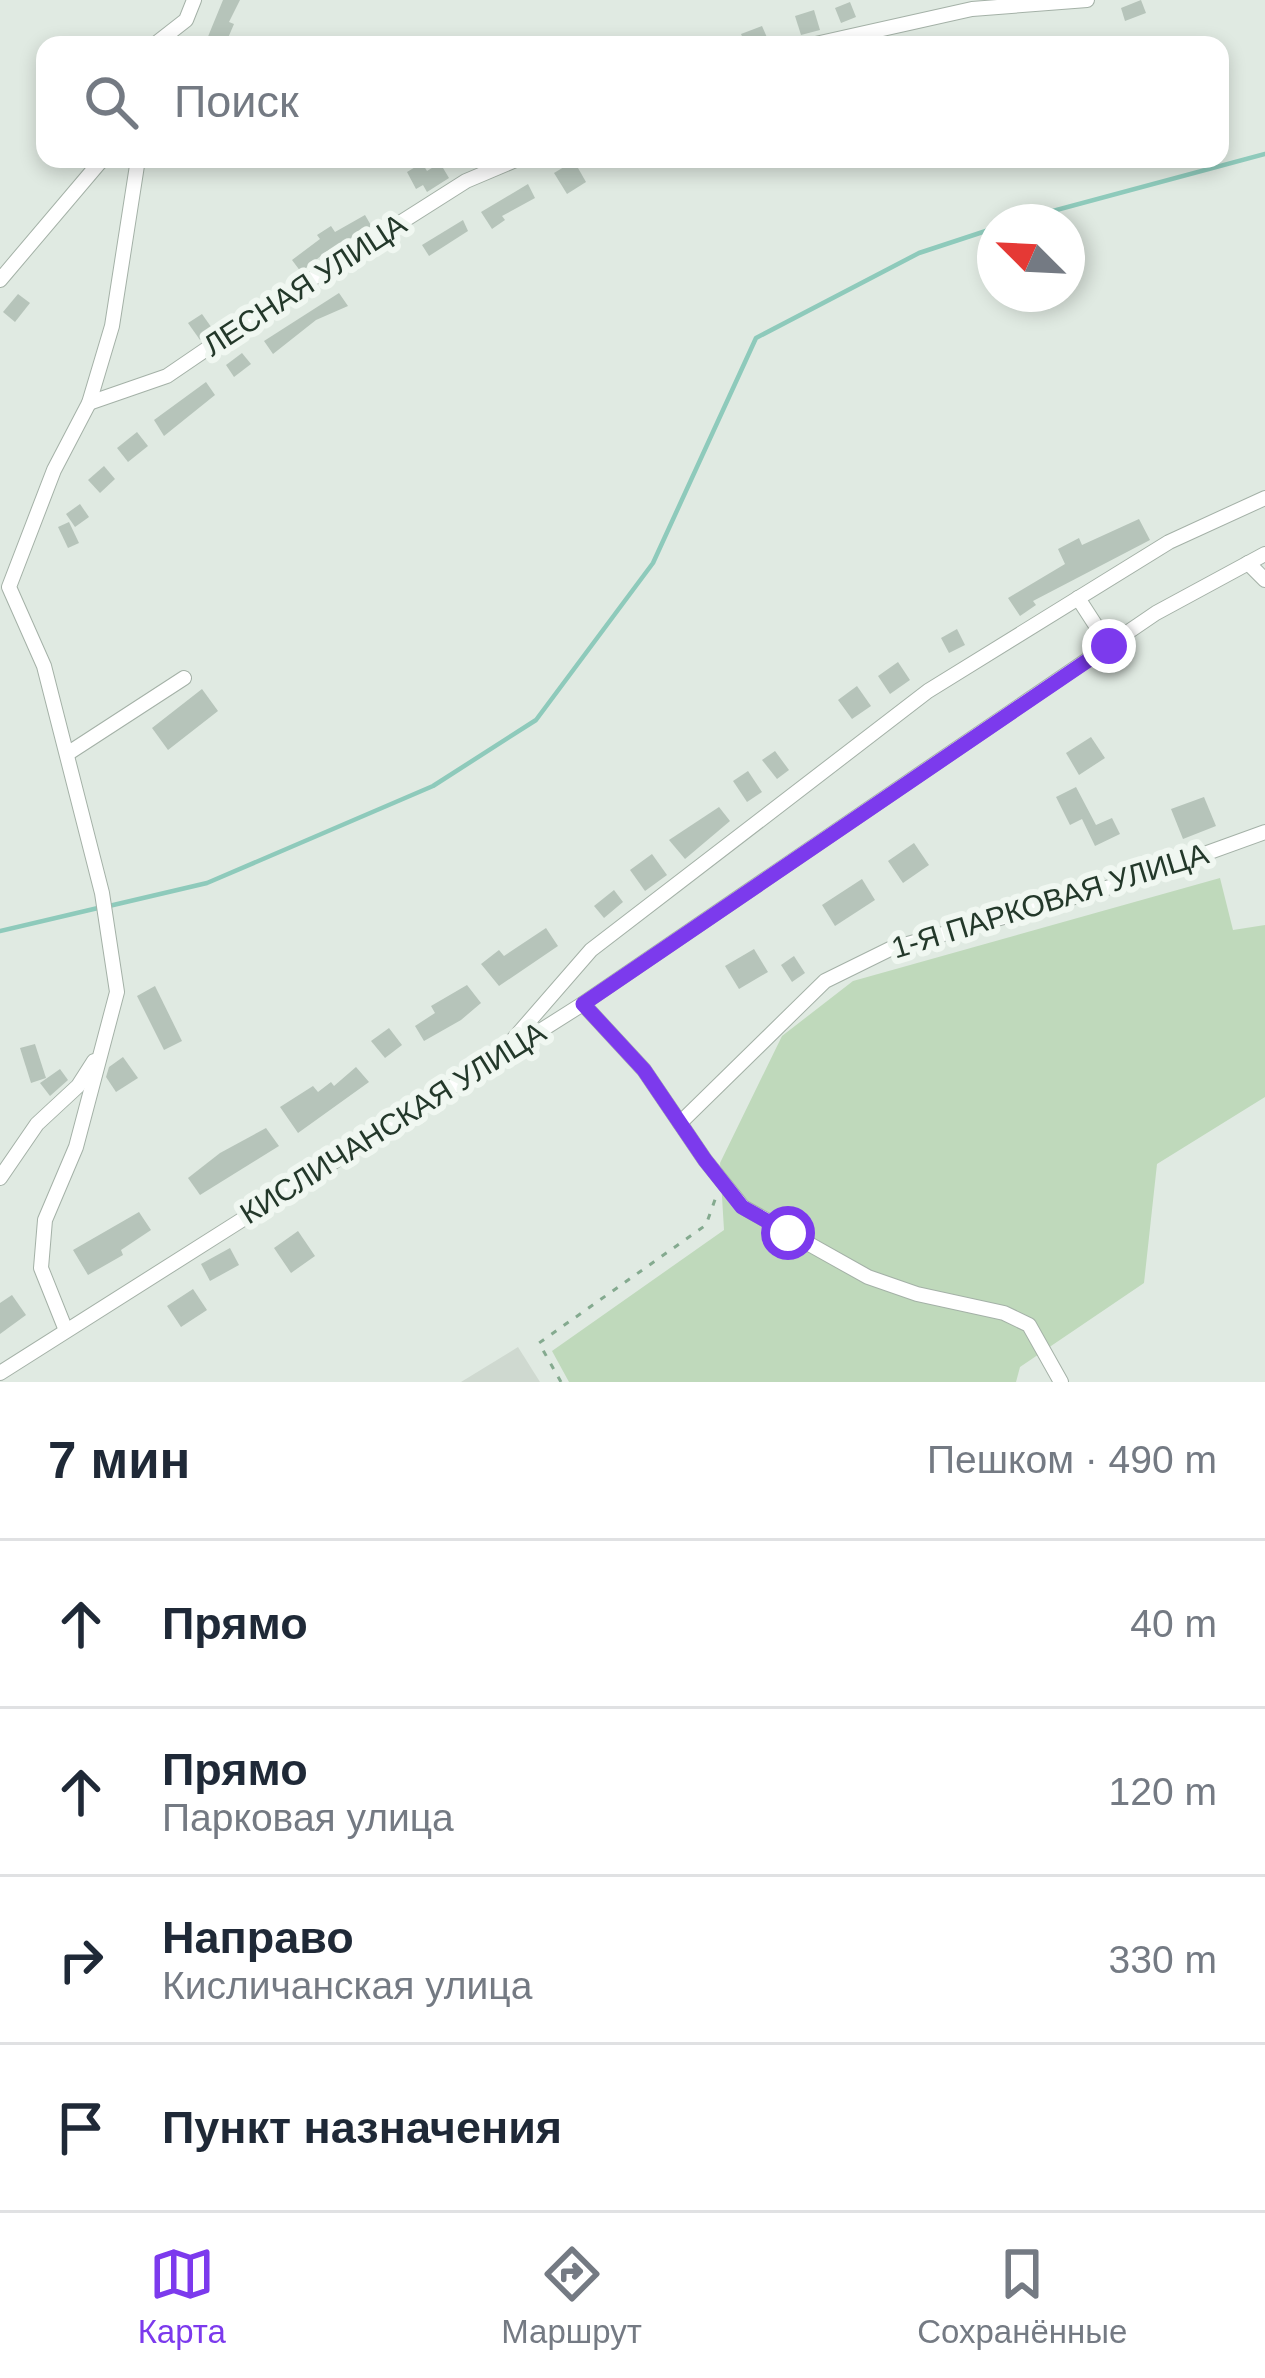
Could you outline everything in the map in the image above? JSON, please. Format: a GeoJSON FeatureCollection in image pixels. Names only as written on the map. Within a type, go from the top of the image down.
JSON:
{"type":"FeatureCollection","features":[{"type":"Feature","properties":{"kind":"street"},"geometry":{"type":"LineString","coordinates":[[166,36],[186,20],[194,0]]}},
{"type":"Feature","properties":{"kind":"street"},"geometry":{"type":"LineString","coordinates":[[852,36],[972,10],[1087,0]]}},
{"type":"Feature","properties":{"kind":"street"},"geometry":{"type":"LineString","coordinates":[[0,280],[95,168]]}},
{"type":"Feature","properties":{"kind":"street"},"geometry":{"type":"LineString","coordinates":[[65,1328],[41,1268],[45,1220],[76,1147],[117,992],[102,893],[44,666],[4,588],[54,470],[89,403],[112,326],[137,168]]}},
{"type":"Feature","properties":{"kind":"street","name":"ЛЕСНАЯ УЛИЦА"},"geometry":{"type":"LineString","coordinates":[[89,403],[167,376],[466,181],[497,168]]}},
{"type":"Feature","properties":{"kind":"street"},"geometry":{"type":"LineString","coordinates":[[500,1055],[591,950],[928,691],[1169,542],[1265,498]]}},
{"type":"Feature","properties":{"kind":"street","name":"КИСЛИЧАНСКАЯ УЛИЦА"},"geometry":{"type":"LineString","coordinates":[[0,1373],[583,1004],[1156,614],[1265,554]]}},
{"type":"Feature","properties":{"kind":"street"},"geometry":{"type":"LineString","coordinates":[[1248,563],[1265,580]]}},
{"type":"Feature","properties":{"kind":"street"},"geometry":{"type":"LineString","coordinates":[[1078,598],[1109,646]]}},
{"type":"Feature","properties":{"kind":"street"},"geometry":{"type":"LineString","coordinates":[[67,754],[184,678]]}},
{"type":"Feature","properties":{"kind":"street","name":"1-Я ПАРКОВАЯ УЛИЦА"},"geometry":{"type":"LineString","coordinates":[[680,1123],[825,982],[890,949],[1124,883],[1265,832]]}},
{"type":"Feature","properties":{"kind":"street"},"geometry":{"type":"LineString","coordinates":[[583,1004],[644,1070],[742,1207],[868,1276],[917,1294],[1004,1313],[1029,1325],[1061,1382]]}},
{"type":"Feature","properties":{"kind":"street"},"geometry":{"type":"LineString","coordinates":[[0,1178],[37,1124],[78,1086],[103,1046]]}},
{"type":"Feature","properties":{"kind":"path"},"geometry":{"type":"LineString","coordinates":[[561,1382],[539,1343],[706,1225],[721,1181]]}},
{"type":"Feature","properties":{"kind":"shaded area"},"geometry":{"type":"Polygon","coordinates":[[[518,1347],[540,1382],[461,1382],[518,1347]]]}},
{"type":"Feature","properties":{"kind":"green space"},"geometry":{"type":"Polygon","coordinates":[[[1220,878],[1233,930],[1265,925],[1265,1097],[1157,1164],[1144,1283],[1020,1367],[1016,1382],[569,1382],[552,1351],[724,1230],[720,1163],[782,1036],[853,981],[1220,878]]]}},
{"type":"Feature","properties":{"kind":"building"},"geometry":{"type":"Polygon","coordinates":[[[223,0],[240,0],[229,22],[234,24],[229,36],[208,36],[223,0]]]}},
{"type":"Feature","properties":{"kind":"building"},"geometry":{"type":"Polygon","coordinates":[[[1141,0],[1146,13],[1125,21],[1121,8],[1141,0]]]}},
{"type":"Feature","properties":{"kind":"building"},"geometry":{"type":"Polygon","coordinates":[[[850,2],[856,17],[841,23],[835,8],[850,2]]]}},
{"type":"Feature","properties":{"kind":"building"},"geometry":{"type":"Polygon","coordinates":[[[814,10],[820,30],[801,35],[795,16],[814,10]]]}},
{"type":"Feature","properties":{"kind":"building"},"geometry":{"type":"Polygon","coordinates":[[[762,26],[766,36],[742,36],[762,26]]]}},
{"type":"Feature","properties":{"kind":"building"},"geometry":{"type":"Polygon","coordinates":[[[443,168],[449,178],[427,192],[423,185],[416,189],[407,172],[443,168]]]}},
{"type":"Feature","properties":{"kind":"building"},"geometry":{"type":"Polygon","coordinates":[[[578,168],[586,182],[567,194],[554,173],[578,168]]]}},
{"type":"Feature","properties":{"kind":"building"},"geometry":{"type":"Polygon","coordinates":[[[528,184],[535,198],[502,216],[505,220],[492,229],[481,212],[528,184]]]}},
{"type":"Feature","properties":{"kind":"building"},"geometry":{"type":"Polygon","coordinates":[[[365,215],[372,227],[327,251],[301,272],[292,260],[331,226],[335,232],[365,215]]]}},
{"type":"Feature","properties":{"kind":"building"},"geometry":{"type":"Polygon","coordinates":[[[463,220],[468,231],[429,256],[422,245],[463,220]]]}},
{"type":"Feature","properties":{"kind":"building"},"geometry":{"type":"Polygon","coordinates":[[[339,293],[348,306],[316,320],[273,354],[264,341],[339,293]]]}},
{"type":"Feature","properties":{"kind":"building"},"geometry":{"type":"Polygon","coordinates":[[[18,294],[30,303],[15,322],[3,312],[18,294]]]}},
{"type":"Feature","properties":{"kind":"building"},"geometry":{"type":"Polygon","coordinates":[[[202,314],[214,331],[200,340],[188,323],[202,314]]]}},
{"type":"Feature","properties":{"kind":"building"},"geometry":{"type":"Polygon","coordinates":[[[242,353],[251,364],[234,377],[226,365],[242,353]]]}},
{"type":"Feature","properties":{"kind":"building"},"geometry":{"type":"Polygon","coordinates":[[[206,382],[215,395],[164,436],[154,420],[206,382]]]}},
{"type":"Feature","properties":{"kind":"building"},"geometry":{"type":"Polygon","coordinates":[[[137,432],[148,446],[128,462],[117,448],[137,432]]]}},
{"type":"Feature","properties":{"kind":"building"},"geometry":{"type":"Polygon","coordinates":[[[104,466],[115,479],[100,493],[88,480],[104,466]]]}},
{"type":"Feature","properties":{"kind":"building"},"geometry":{"type":"Polygon","coordinates":[[[80,504],[89,517],[75,527],[66,514],[80,504]]]}},
{"type":"Feature","properties":{"kind":"building"},"geometry":{"type":"Polygon","coordinates":[[[1139,519],[1150,540],[1033,601],[1036,605],[1020,616],[1008,598],[1065,564],[1058,549],[1079,538],[1082,545],[1139,519]]]}},
{"type":"Feature","properties":{"kind":"building"},"geometry":{"type":"Polygon","coordinates":[[[69,522],[79,543],[68,548],[58,527],[69,522]]]}},
{"type":"Feature","properties":{"kind":"building"},"geometry":{"type":"Polygon","coordinates":[[[957,629],[965,645],[949,653],[941,638],[957,629]]]}},
{"type":"Feature","properties":{"kind":"building"},"geometry":{"type":"Polygon","coordinates":[[[898,662],[910,680],[890,694],[878,676],[898,662]]]}},
{"type":"Feature","properties":{"kind":"building"},"geometry":{"type":"Polygon","coordinates":[[[857,686],[871,706],[852,719],[838,700],[857,686]]]}},
{"type":"Feature","properties":{"kind":"building"},"geometry":{"type":"Polygon","coordinates":[[[202,689],[218,711],[168,750],[152,728],[202,689]]]}},
{"type":"Feature","properties":{"kind":"building"},"geometry":{"type":"Polygon","coordinates":[[[1091,737],[1105,758],[1079,775],[1066,753],[1091,737]]]}},
{"type":"Feature","properties":{"kind":"building"},"geometry":{"type":"Polygon","coordinates":[[[775,751],[789,770],[777,779],[762,760],[775,751]]]}},
{"type":"Feature","properties":{"kind":"building"},"geometry":{"type":"Polygon","coordinates":[[[748,771],[762,792],[747,802],[733,781],[748,771]]]}},
{"type":"Feature","properties":{"kind":"building"},"geometry":{"type":"Polygon","coordinates":[[[1076,787],[1096,825],[1112,818],[1120,834],[1095,846],[1082,819],[1070,825],[1056,797],[1076,787]]]}},
{"type":"Feature","properties":{"kind":"building"},"geometry":{"type":"Polygon","coordinates":[[[1204,797],[1216,826],[1183,839],[1171,809],[1204,797]]]}},
{"type":"Feature","properties":{"kind":"building"},"geometry":{"type":"Polygon","coordinates":[[[719,807],[730,821],[685,859],[669,840],[719,807]]]}},
{"type":"Feature","properties":{"kind":"building"},"geometry":{"type":"Polygon","coordinates":[[[914,843],[929,865],[903,883],[888,861],[914,843]]]}},
{"type":"Feature","properties":{"kind":"building"},"geometry":{"type":"Polygon","coordinates":[[[652,854],[667,875],[645,891],[630,870],[652,854]]]}},
{"type":"Feature","properties":{"kind":"building"},"geometry":{"type":"Polygon","coordinates":[[[862,879],[875,900],[835,926],[822,905],[862,879]]]}},
{"type":"Feature","properties":{"kind":"building"},"geometry":{"type":"Polygon","coordinates":[[[614,890],[623,902],[604,918],[594,906],[614,890]]]}},
{"type":"Feature","properties":{"kind":"building"},"geometry":{"type":"Polygon","coordinates":[[[546,928],[558,946],[499,986],[481,964],[499,950],[504,956],[546,928]]]}},
{"type":"Feature","properties":{"kind":"building"},"geometry":{"type":"Polygon","coordinates":[[[754,949],[768,972],[739,989],[725,966],[754,949]]]}},
{"type":"Feature","properties":{"kind":"building"},"geometry":{"type":"Polygon","coordinates":[[[794,956],[805,973],[792,982],[781,965],[794,956]]]}},
{"type":"Feature","properties":{"kind":"building"},"geometry":{"type":"Polygon","coordinates":[[[467,985],[481,1003],[424,1041],[415,1026],[435,1013],[431,1006],[467,985]]]}},
{"type":"Feature","properties":{"kind":"building"},"geometry":{"type":"Polygon","coordinates":[[[155,986],[182,1041],[164,1050],[137,996],[155,986]]]}},
{"type":"Feature","properties":{"kind":"building"},"geometry":{"type":"Polygon","coordinates":[[[389,1028],[402,1045],[385,1058],[371,1041],[389,1028]]]}},
{"type":"Feature","properties":{"kind":"building"},"geometry":{"type":"Polygon","coordinates":[[[35,1044],[46,1078],[31,1083],[20,1048],[35,1044]]]}},
{"type":"Feature","properties":{"kind":"building"},"geometry":{"type":"Polygon","coordinates":[[[123,1057],[138,1078],[116,1092],[106,1077],[109,1067],[123,1057]]]}},
{"type":"Feature","properties":{"kind":"building"},"geometry":{"type":"Polygon","coordinates":[[[356,1067],[369,1082],[298,1133],[280,1107],[313,1086],[318,1092],[331,1082],[334,1086],[356,1067]]]}},
{"type":"Feature","properties":{"kind":"building"},"geometry":{"type":"Polygon","coordinates":[[[60,1069],[68,1080],[50,1096],[40,1083],[60,1069]]]}},
{"type":"Feature","properties":{"kind":"building"},"geometry":{"type":"Polygon","coordinates":[[[266,1128],[279,1146],[200,1195],[188,1178],[220,1153],[266,1128]]]}},
{"type":"Feature","properties":{"kind":"building"},"geometry":{"type":"Polygon","coordinates":[[[139,1212],[151,1230],[121,1250],[123,1255],[88,1275],[73,1250],[139,1212]]]}},
{"type":"Feature","properties":{"kind":"building"},"geometry":{"type":"Polygon","coordinates":[[[298,1231],[315,1256],[291,1273],[274,1248],[298,1231]]]}},
{"type":"Feature","properties":{"kind":"building"},"geometry":{"type":"Polygon","coordinates":[[[230,1248],[239,1265],[210,1281],[201,1264],[230,1248]]]}},
{"type":"Feature","properties":{"kind":"building"},"geometry":{"type":"Polygon","coordinates":[[[193,1289],[207,1310],[181,1327],[167,1306],[193,1289]]]}},
{"type":"Feature","properties":{"kind":"building"},"geometry":{"type":"Polygon","coordinates":[[[12,1295],[26,1315],[0,1334],[0,1303],[12,1295]]]}},
{"type":"Feature","properties":{"kind":"waterway"},"geometry":{"type":"LineString","coordinates":[[1229,164],[1265,154]]}},
{"type":"Feature","properties":{"kind":"waterway"},"geometry":{"type":"LineString","coordinates":[[1079,204],[1213,168]]}},
{"type":"Feature","properties":{"kind":"waterway"},"geometry":{"type":"LineString","coordinates":[[109,906],[207,883],[433,786],[536,720],[653,563],[756,338],[919,253],[977,234]]}},
{"type":"Feature","properties":{"kind":"waterway"},"geometry":{"type":"LineString","coordinates":[[0,931],[98,908]]}},
{"type":"Feature","properties":{"kind":"route"},"geometry":{"type":"LineString","coordinates":[[788,1233],[742,1207],[644,1070],[583,1004],[1109,646]]}}]}
